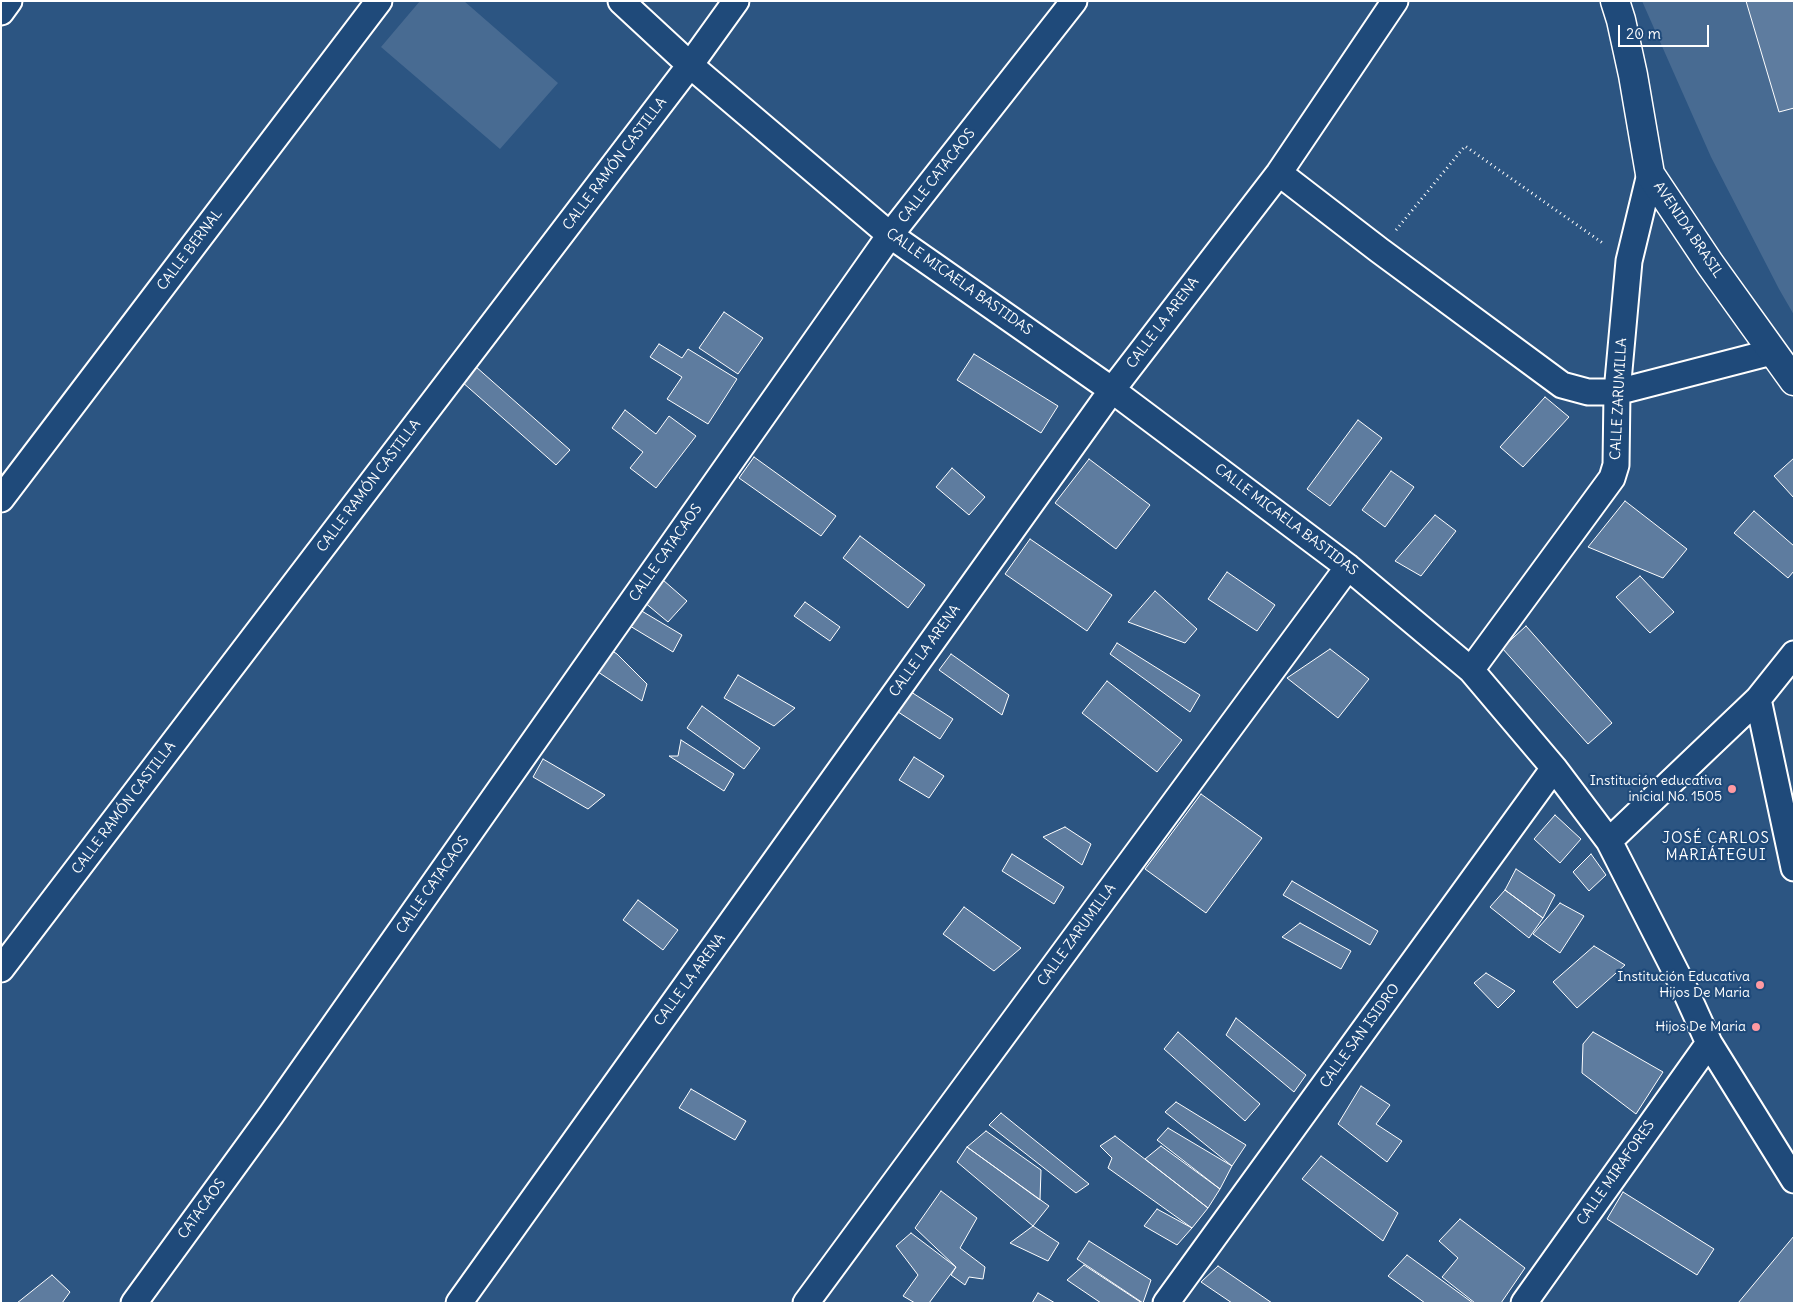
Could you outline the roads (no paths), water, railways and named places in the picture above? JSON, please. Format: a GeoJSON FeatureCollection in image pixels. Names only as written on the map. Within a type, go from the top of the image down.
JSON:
{"type":"FeatureCollection","features":[{"type":"Feature","properties":{"kind":"street"},"geometry":{"type":"LineString","coordinates":[[1,12],[9,1]]}},
{"type":"Feature","properties":{"kind":"street","name":"CALLE BERNAL"},"geometry":{"type":"LineString","coordinates":[[1,499],[379,1]]}},
{"type":"Feature","properties":{"kind":"street","name":"CALLE MICAELA BASTIDAS"},"geometry":{"type":"LineString","coordinates":[[620,1],[690,65],[890,235],[1112,390],[1348,567],[1471,670],[1554,768],[1609,841],[1685,990],[1709,1043],[1794,1180]]}},
{"type":"Feature","properties":{"kind":"street","name":"CALLE RAMÓN CASTILLA"},"geometry":{"type":"LineString","coordinates":[[1,969],[690,65],[736,1]]}},
{"type":"Feature","properties":{"kind":"street","name":"CALLE CATACAOS"},"geometry":{"type":"LineString","coordinates":[[271,1116],[890,235],[1074,1]]}},
{"type":"Feature","properties":{"kind":"street","name":"CALLE LA ARENA"},"geometry":{"type":"LineString","coordinates":[[459,1303],[1112,390],[1279,173],[1395,1]]}},
{"type":"Feature","properties":{"kind":"street","name":"AVENIDA BRASIL"},"geometry":{"type":"LineString","coordinates":[[1615,1],[1633,76],[1650,174],[1710,264],[1794,381]]}},
{"type":"Feature","properties":{"kind":"street"},"geometry":{"type":"LineString","coordinates":[[1279,173],[1379,250],[1562,385],[1588,392],[1617,392],[1772,352]]}},
{"type":"Feature","properties":{"kind":"street","name":"CALLE ZARUMILLA"},"geometry":{"type":"LineString","coordinates":[[1471,670],[1612,478],[1616,466],[1617,392],[1629,261],[1650,174]]}},
{"type":"Feature","properties":{"kind":"street","name":"CALLE ZARUMILLA"},"geometry":{"type":"LineString","coordinates":[[806,1303],[1348,567]]}},
{"type":"Feature","properties":{"kind":"street"},"geometry":{"type":"LineString","coordinates":[[1609,841],[1758,699],[1794,654]]}},
{"type":"Feature","properties":{"kind":"street"},"geometry":{"type":"LineString","coordinates":[[1758,699],[1794,868]]}},
{"type":"Feature","properties":{"kind":"street","name":"CALLE SAN ISIDRO"},"geometry":{"type":"LineString","coordinates":[[1166,1303],[1554,768]]}},
{"type":"Feature","properties":{"kind":"street","name":"CALLE MIRAFORES"},"geometry":{"type":"LineString","coordinates":[[1524,1303],[1709,1043]]}},
{"type":"Feature","properties":{"kind":"street","name":"CATACAOS"},"geometry":{"type":"LineString","coordinates":[[134,1303],[271,1116]]}},
{"type":"Feature","properties":{"kind":"place","name":"Institución educativa inicial No. 1505"},"geometry":{"type":"Point","coordinates":[1732,789]}},
{"type":"Feature","properties":{"kind":"place","name":"Institución Educativa Hijos De Maria"},"geometry":{"type":"Point","coordinates":[1760,985]}},
{"type":"Feature","properties":{"kind":"place","name":"Hijos De Maria"},"geometry":{"type":"Point","coordinates":[1756,1027]}},
{"type":"Feature","properties":{"kind":"district","name":"JOSÉ CARLOS MARIÁTEGUI"},"geometry":{"type":"Point","coordinates":[1716,848]}}]}
